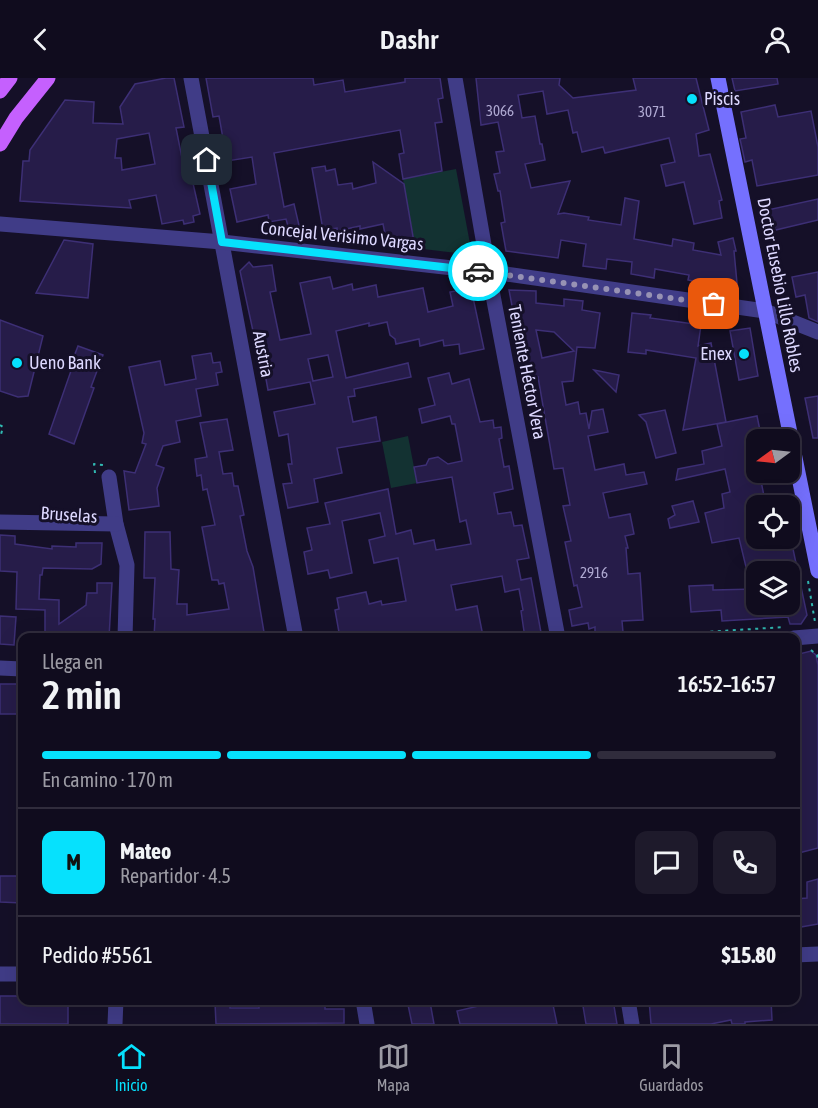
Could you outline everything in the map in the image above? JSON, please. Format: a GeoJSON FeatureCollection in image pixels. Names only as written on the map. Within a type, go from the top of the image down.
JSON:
{"type":"FeatureCollection","features":[{"type":"Feature","properties":{"kind":"main road"},"geometry":{"type":"LineString","coordinates":[[0,91],[10,78]]}},
{"type":"Feature","properties":{"kind":"main road"},"geometry":{"type":"LineString","coordinates":[[0,144],[16,118],[48,78]]}},
{"type":"Feature","properties":{"kind":"main road","name":"Doctor Eusebio Lillo Robles"},"geometry":{"type":"LineString","coordinates":[[718,78],[818,571]]}},
{"type":"Feature","properties":{"kind":"street","name":"Austria"},"geometry":{"type":"LineString","coordinates":[[191,78],[295,633]]}},
{"type":"Feature","properties":{"kind":"street","name":"Teniente Héctor Vera"},"geometry":{"type":"LineString","coordinates":[[455,78],[557,633]]}},
{"type":"Feature","properties":{"kind":"street","name":"Concejal Verisimo Vargas"},"geometry":{"type":"LineString","coordinates":[[0,224],[222,242],[489,272],[765,311],[818,332]]}},
{"type":"Feature","properties":{"kind":"street","name":"Bruselas"},"geometry":{"type":"LineString","coordinates":[[109,477],[116,524],[127,565],[125,633]]}},
{"type":"Feature","properties":{"kind":"street","name":"Bruselas"},"geometry":{"type":"LineString","coordinates":[[0,522],[116,524]]}},
{"type":"Feature","properties":{"kind":"street"},"geometry":{"type":"LineString","coordinates":[[792,632],[816,628]]}},
{"type":"Feature","properties":{"kind":"street"},"geometry":{"type":"LineString","coordinates":[[0,668],[18,669]]}},
{"type":"Feature","properties":{"kind":"street"},"geometry":{"type":"LineString","coordinates":[[800,956],[818,954]]}},
{"type":"Feature","properties":{"kind":"street"},"geometry":{"type":"LineString","coordinates":[[0,974],[18,974]]}},
{"type":"Feature","properties":{"kind":"street"},"geometry":{"type":"LineString","coordinates":[[116,1005],[116,1024]]}},
{"type":"Feature","properties":{"kind":"street"},"geometry":{"type":"LineString","coordinates":[[364,1005],[367,1024]]}},
{"type":"Feature","properties":{"kind":"street"},"geometry":{"type":"LineString","coordinates":[[629,1005],[632,1024]]}},
{"type":"Feature","properties":{"kind":"path"},"geometry":{"type":"LineString","coordinates":[[0,425],[3,426],[0,438]]}},
{"type":"Feature","properties":{"kind":"path"},"geometry":{"type":"LineString","coordinates":[[762,633],[792,632]]}},
{"type":"Feature","properties":{"kind":"green space"},"geometry":{"type":"Polygon","coordinates":[[[456,169],[471,249],[465,254],[415,248],[403,179],[456,169]]]}},
{"type":"Feature","properties":{"kind":"green space"},"geometry":{"type":"Polygon","coordinates":[[[408,436],[417,483],[391,488],[382,442],[408,436]]]}},
{"type":"Feature","properties":{"kind":"building"},"geometry":{"type":"Polygon","coordinates":[[[174,78],[184,127],[176,128],[182,158],[187,157],[200,214],[193,216],[194,222],[184,224],[183,220],[162,224],[156,195],[129,200],[131,208],[20,201],[23,161],[29,161],[30,150],[65,100],[94,102],[93,123],[123,124],[120,107],[135,84],[174,78]],[[149,133],[117,139],[115,158],[121,158],[122,170],[155,164],[149,133]]]}},
{"type":"Feature","properties":{"kind":"building"},"geometry":{"type":"Polygon","coordinates":[[[206,78],[313,78],[314,85],[343,80],[345,92],[405,82],[405,78],[440,78],[443,98],[438,99],[442,122],[435,123],[442,171],[403,179],[399,154],[404,153],[400,130],[274,153],[284,207],[294,204],[301,234],[290,233],[286,219],[269,222],[268,215],[237,222],[230,189],[256,184],[252,157],[227,161],[219,116],[213,117],[206,78]]]}},
{"type":"Feature","properties":{"kind":"building"},"geometry":{"type":"Polygon","coordinates":[[[476,78],[560,78],[559,85],[573,98],[636,90],[633,78],[696,78],[709,130],[696,134],[699,156],[710,154],[722,200],[719,201],[722,218],[694,224],[684,182],[666,186],[661,165],[675,162],[669,138],[605,153],[603,147],[582,152],[577,132],[573,133],[568,110],[547,114],[543,91],[518,95],[522,118],[535,116],[545,160],[525,164],[531,188],[570,181],[558,214],[589,217],[588,220],[621,225],[625,198],[639,201],[634,239],[672,246],[673,239],[694,243],[693,250],[721,255],[718,242],[733,238],[736,251],[734,251],[737,283],[731,290],[688,280],[689,275],[655,269],[654,278],[631,274],[632,262],[607,259],[606,269],[583,266],[586,244],[561,240],[558,258],[506,251],[501,223],[505,222],[500,191],[498,191],[494,174],[500,173],[496,152],[504,151],[498,122],[481,125],[476,78]]]}},
{"type":"Feature","properties":{"kind":"building"},"geometry":{"type":"Polygon","coordinates":[[[732,78],[777,78],[778,84],[735,91],[732,78]]]}},
{"type":"Feature","properties":{"kind":"building"},"geometry":{"type":"Polygon","coordinates":[[[775,105],[778,117],[811,111],[818,147],[818,175],[757,186],[752,160],[745,162],[740,139],[746,138],[741,112],[775,105]]]}},
{"type":"Feature","properties":{"kind":"building"},"geometry":{"type":"Polygon","coordinates":[[[373,162],[404,184],[415,248],[387,244],[383,224],[360,229],[360,226],[337,231],[337,228],[323,230],[312,168],[325,166],[326,171],[335,169],[338,185],[352,183],[353,189],[376,183],[373,162]]]}},
{"type":"Feature","properties":{"kind":"building"},"geometry":{"type":"Polygon","coordinates":[[[818,199],[818,220],[763,233],[759,212],[818,199]]]}},
{"type":"Feature","properties":{"kind":"building"},"geometry":{"type":"Polygon","coordinates":[[[64,240],[93,244],[88,298],[36,293],[64,240]]]}},
{"type":"Feature","properties":{"kind":"building"},"geometry":{"type":"Polygon","coordinates":[[[249,262],[253,267],[272,265],[276,291],[270,292],[280,340],[311,334],[300,283],[330,277],[333,289],[352,284],[353,290],[376,285],[378,297],[423,288],[428,312],[453,306],[450,292],[471,288],[484,349],[460,354],[459,344],[444,346],[443,340],[420,346],[419,339],[396,344],[395,339],[390,335],[387,322],[369,326],[369,323],[336,331],[346,378],[408,363],[411,377],[354,389],[355,396],[348,397],[353,422],[376,417],[380,441],[337,448],[342,473],[314,479],[318,502],[288,508],[283,484],[292,483],[288,464],[292,464],[288,434],[279,436],[274,412],[315,404],[310,382],[268,390],[240,271],[249,262]],[[328,355],[308,359],[313,381],[333,377],[328,355]]]}},
{"type":"Feature","properties":{"kind":"building"},"geometry":{"type":"Polygon","coordinates":[[[818,272],[818,322],[809,318],[805,295],[796,297],[792,277],[818,272]]]}},
{"type":"Feature","properties":{"kind":"building"},"geometry":{"type":"Polygon","coordinates":[[[509,290],[536,291],[536,303],[564,306],[564,299],[583,301],[582,310],[600,313],[595,348],[577,347],[573,381],[562,382],[566,405],[578,402],[580,414],[586,413],[589,429],[592,411],[603,409],[608,432],[588,436],[595,470],[624,464],[626,475],[644,472],[647,484],[603,493],[609,518],[630,514],[634,534],[625,536],[628,548],[626,548],[628,574],[640,573],[643,620],[622,621],[623,632],[595,633],[595,627],[589,629],[588,623],[572,626],[569,610],[582,607],[577,585],[574,586],[565,542],[571,541],[563,506],[570,505],[563,468],[554,469],[538,377],[526,380],[509,290]],[[536,330],[542,358],[574,351],[554,332],[536,330]]]}},
{"type":"Feature","properties":{"kind":"building"},"geometry":{"type":"Polygon","coordinates":[[[632,313],[651,315],[650,318],[701,325],[698,346],[711,343],[726,422],[683,430],[696,358],[646,350],[646,354],[628,352],[632,313]]]}},
{"type":"Feature","properties":{"kind":"building"},"geometry":{"type":"Polygon","coordinates":[[[0,320],[43,336],[28,396],[18,397],[0,391],[0,320]]]}},
{"type":"Feature","properties":{"kind":"building","name":"Enex"},"geometry":{"type":"Polygon","coordinates":[[[750,328],[758,376],[739,380],[730,331],[750,328]]]}},
{"type":"Feature","properties":{"kind":"building"},"geometry":{"type":"Polygon","coordinates":[[[78,346],[103,355],[74,444],[49,434],[78,346]]]}},
{"type":"Feature","properties":{"kind":"building"},"geometry":{"type":"Polygon","coordinates":[[[211,353],[213,363],[220,362],[222,372],[216,373],[218,385],[196,389],[201,416],[176,421],[180,442],[163,446],[156,465],[164,468],[157,488],[159,506],[129,510],[124,471],[135,473],[146,444],[142,443],[144,433],[129,367],[160,361],[165,385],[196,379],[192,356],[211,353]]]}},
{"type":"Feature","properties":{"kind":"building"},"geometry":{"type":"Polygon","coordinates":[[[594,370],[619,375],[616,392],[594,370]]]}},
{"type":"Feature","properties":{"kind":"building"},"geometry":{"type":"Polygon","coordinates":[[[449,373],[452,384],[469,379],[480,422],[493,420],[494,428],[501,427],[502,438],[499,439],[504,467],[509,466],[513,489],[494,493],[498,514],[511,512],[514,526],[522,525],[529,558],[517,560],[521,580],[531,578],[541,633],[524,633],[519,589],[505,592],[502,576],[451,585],[456,610],[477,606],[482,633],[339,633],[335,610],[339,609],[337,598],[366,592],[369,604],[381,601],[382,605],[406,601],[398,558],[374,563],[369,540],[385,536],[380,513],[342,521],[352,573],[330,578],[328,570],[308,574],[304,552],[312,550],[307,528],[330,524],[325,503],[388,489],[396,534],[411,530],[414,544],[434,540],[436,550],[471,544],[466,520],[460,522],[452,477],[417,483],[414,467],[426,465],[429,459],[438,457],[448,464],[462,461],[455,424],[452,424],[450,416],[422,423],[419,409],[435,405],[428,378],[449,373]]]}},
{"type":"Feature","properties":{"kind":"building"},"geometry":{"type":"Polygon","coordinates":[[[818,396],[818,438],[813,438],[805,398],[818,396]]]}},
{"type":"Feature","properties":{"kind":"building"},"geometry":{"type":"Polygon","coordinates":[[[665,410],[676,453],[656,458],[646,422],[639,415],[665,410]]]}},
{"type":"Feature","properties":{"kind":"building"},"geometry":{"type":"Polygon","coordinates":[[[757,416],[760,429],[746,429],[746,483],[761,483],[764,495],[746,495],[746,549],[793,549],[796,561],[746,561],[746,567],[739,538],[712,543],[705,513],[724,508],[722,494],[730,492],[725,469],[676,480],[678,469],[704,464],[702,451],[722,446],[717,424],[757,416]]]}},
{"type":"Feature","properties":{"kind":"building"},"geometry":{"type":"Polygon","coordinates":[[[227,419],[233,450],[219,452],[223,474],[232,473],[234,486],[238,486],[244,515],[240,516],[247,551],[253,567],[264,633],[154,633],[155,578],[144,578],[145,532],[170,532],[171,569],[179,570],[177,604],[187,604],[187,615],[229,609],[224,583],[219,584],[218,580],[212,580],[202,527],[215,525],[207,489],[203,490],[201,475],[197,476],[195,459],[207,457],[200,423],[227,419]]]}},
{"type":"Feature","properties":{"kind":"building"},"geometry":{"type":"Polygon","coordinates":[[[693,501],[699,522],[670,528],[668,519],[675,515],[672,506],[693,501]]]}},
{"type":"Feature","properties":{"kind":"building"},"geometry":{"type":"Polygon","coordinates":[[[0,535],[15,536],[15,544],[52,549],[52,546],[76,547],[76,543],[102,543],[101,564],[92,569],[43,568],[42,575],[40,575],[39,599],[59,600],[59,624],[86,605],[87,593],[97,593],[97,583],[112,583],[109,633],[45,633],[45,610],[16,609],[17,572],[0,571],[0,535]]]}},
{"type":"Feature","properties":{"kind":"building"},"geometry":{"type":"Polygon","coordinates":[[[800,582],[807,615],[801,624],[790,624],[788,617],[722,621],[721,610],[691,612],[689,586],[713,585],[713,590],[746,589],[746,615],[800,615],[800,582]]]}},
{"type":"Feature","properties":{"kind":"building"},"geometry":{"type":"Polygon","coordinates":[[[0,616],[16,617],[14,645],[0,644],[0,616]]]}},
{"type":"Feature","properties":{"kind":"building"},"geometry":{"type":"Polygon","coordinates":[[[811,651],[816,655],[818,665],[818,848],[800,853],[800,654],[811,651]]]}},
{"type":"Feature","properties":{"kind":"building"},"geometry":{"type":"Polygon","coordinates":[[[0,684],[18,684],[18,714],[0,714],[0,684]]]}},
{"type":"Feature","properties":{"kind":"building"},"geometry":{"type":"Polygon","coordinates":[[[0,876],[18,876],[18,903],[0,902],[0,876]]]}},
{"type":"Feature","properties":{"kind":"building"},"geometry":{"type":"Polygon","coordinates":[[[818,879],[818,924],[800,927],[800,899],[807,898],[807,882],[818,879]]]}},
{"type":"Feature","properties":{"kind":"building"},"geometry":{"type":"Polygon","coordinates":[[[0,996],[18,997],[18,1005],[68,1005],[68,1024],[0,1024],[0,996]]]}},
{"type":"Feature","properties":{"kind":"building"},"geometry":{"type":"Polygon","coordinates":[[[215,1005],[230,1005],[230,1008],[259,1008],[259,1005],[325,1005],[325,1009],[344,1009],[344,1023],[216,1024],[215,1005]]]}},
{"type":"Feature","properties":{"kind":"building"},"geometry":{"type":"Polygon","coordinates":[[[408,1005],[431,1005],[434,1024],[412,1024],[408,1005]]]}},
{"type":"Feature","properties":{"kind":"building"},"geometry":{"type":"Polygon","coordinates":[[[483,1005],[553,1005],[557,1024],[460,1024],[457,1011],[483,1005]]]}},
{"type":"Feature","properties":{"kind":"building"},"geometry":{"type":"Polygon","coordinates":[[[583,1005],[614,1005],[617,1024],[586,1024],[583,1005]]]}},
{"type":"Feature","properties":{"kind":"building"},"geometry":{"type":"Polygon","coordinates":[[[649,1005],[771,1005],[772,1020],[745,1022],[745,1024],[732,1024],[731,1020],[711,1024],[651,1024],[649,1005]]]}},
{"type":"Feature","properties":{"kind":"way so far"},"geometry":{"type":"LineString","coordinates":[[478,271],[714,304]]}},
{"type":"Feature","properties":{"kind":"place","name":"Piscis"},"geometry":{"type":"Point","coordinates":[692,99]}},
{"type":"Feature","properties":{"kind":"place","name":"Enex"},"geometry":{"type":"Point","coordinates":[744,354]}},
{"type":"Feature","properties":{"kind":"place","name":"Ueno Bank"},"geometry":{"type":"Point","coordinates":[17,363]}},
{"type":"Feature","properties":{"kind":"route"},"geometry":{"type":"LineString","coordinates":[[207,160],[222,242],[478,271]]}}]}
